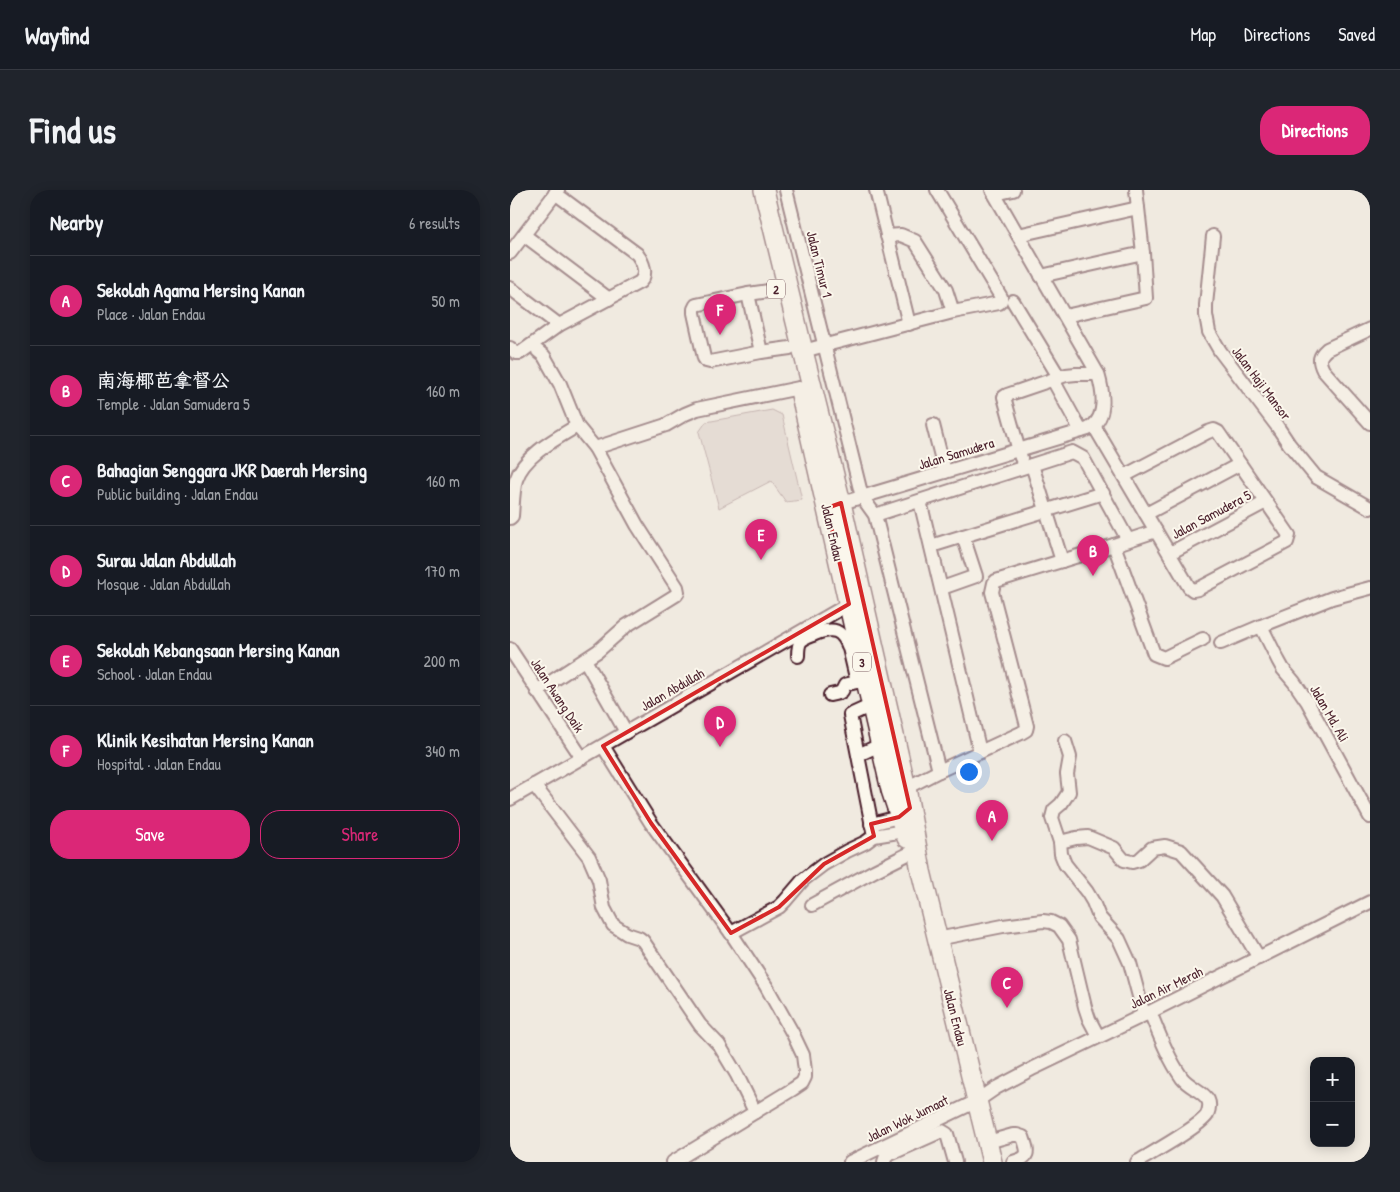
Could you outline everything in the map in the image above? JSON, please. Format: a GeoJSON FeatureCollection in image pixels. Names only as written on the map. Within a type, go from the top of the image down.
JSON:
{"type":"FeatureCollection","features":[{"type":"Feature","properties":{"kind":"highway","name":"Jalan Endau"},"geometry":{"type":"LineString","coordinates":[[752,190],[776,290],[796,350],[799,388],[834,506],[849,604],[853,646],[861,681],[872,705],[890,790],[905,819],[921,871],[992,1162]]}},
{"type":"Feature","properties":{"kind":"highway","name":"Jalan Endau"},"geometry":{"type":"LineString","coordinates":[[764,190],[796,350],[906,788],[905,819],[912,852],[921,871]]}},
{"type":"Feature","properties":{"kind":"street","name":"Jalan Timur 1"},"geometry":{"type":"LineString","coordinates":[[786,190],[862,497]]}},
{"type":"Feature","properties":{"kind":"street"},"geometry":{"type":"LineString","coordinates":[[876,190],[909,324]]}},
{"type":"Feature","properties":{"kind":"street"},"geometry":{"type":"LineString","coordinates":[[937,190],[1001,298],[1007,301],[1056,379],[1081,431]]}},
{"type":"Feature","properties":{"kind":"street"},"geometry":{"type":"LineString","coordinates":[[1013,190],[993,192],[1098,374],[1102,405],[1100,418],[1094,426],[1189,588],[1193,590],[1198,589],[1287,542],[1289,535],[1218,432],[1214,430],[1124,476]]}},
{"type":"Feature","properties":{"kind":"street"},"geometry":{"type":"LineString","coordinates":[[1065,316],[1146,298],[1136,190]]}},
{"type":"Feature","properties":{"kind":"street"},"geometry":{"type":"LineString","coordinates":[[510,253],[556,192],[639,257],[644,270],[643,279],[514,351]]}},
{"type":"Feature","properties":{"kind":"street"},"geometry":{"type":"LineString","coordinates":[[1018,235],[1138,208]]}},
{"type":"Feature","properties":{"kind":"street"},"geometry":{"type":"LineString","coordinates":[[524,234],[609,299]]}},
{"type":"Feature","properties":{"kind":"street"},"geometry":{"type":"LineString","coordinates":[[887,236],[901,235],[916,241],[946,290],[953,312]]}},
{"type":"Feature","properties":{"kind":"street","name":"Jalan Haji Mansor"},"geometry":{"type":"LineString","coordinates":[[1213,236],[1206,305],[1209,332],[1220,351],[1316,477],[1370,508]]}},
{"type":"Feature","properties":{"kind":"street"},"geometry":{"type":"LineString","coordinates":[[1041,276],[1143,253]]}},
{"type":"Feature","properties":{"kind":"street"},"geometry":{"type":"LineString","coordinates":[[510,288],[559,325]]}},
{"type":"Feature","properties":{"kind":"street"},"geometry":{"type":"LineString","coordinates":[[776,290],[696,305],[694,314],[706,361],[710,362],[761,352],[796,350],[824,345],[953,312],[1007,301]]}},
{"type":"Feature","properties":{"kind":"street"},"geometry":{"type":"LineString","coordinates":[[748,294],[761,352]]}},
{"type":"Feature","properties":{"kind":"street"},"geometry":{"type":"LineString","coordinates":[[1370,329],[1327,349],[1320,359],[1323,370],[1370,423]]}},
{"type":"Feature","properties":{"kind":"street"},"geometry":{"type":"LineString","coordinates":[[537,691],[598,651],[626,626],[678,592],[677,587],[638,525],[595,448],[577,426],[557,378],[544,356],[538,351]]}},
{"type":"Feature","properties":{"kind":"street"},"geometry":{"type":"LineString","coordinates":[[1062,561],[1046,510],[1028,466],[1019,450],[1004,397],[1076,374],[1098,374]]}},
{"type":"Feature","properties":{"kind":"street"},"geometry":{"type":"LineString","coordinates":[[595,448],[666,425],[697,409],[799,388]]}},
{"type":"Feature","properties":{"kind":"street"},"geometry":{"type":"LineString","coordinates":[[933,425],[945,472]]}},
{"type":"Feature","properties":{"kind":"street"},"geometry":{"type":"LineString","coordinates":[[510,518],[512,516],[515,481],[519,471],[528,460],[549,443],[577,426]]}},
{"type":"Feature","properties":{"kind":"street","name":"Jalan Samudera"},"geometry":{"type":"LineString","coordinates":[[834,506],[1094,426]]}},
{"type":"Feature","properties":{"kind":"street"},"geometry":{"type":"LineString","coordinates":[[875,515],[1072,452],[1084,458],[1128,540]]}},
{"type":"Feature","properties":{"kind":"street"},"geometry":{"type":"LineString","coordinates":[[1146,514],[1240,464]]}},
{"type":"Feature","properties":{"kind":"street"},"geometry":{"type":"LineString","coordinates":[[931,546],[1103,493]]}},
{"type":"Feature","properties":{"kind":"street"},"geometry":{"type":"LineString","coordinates":[[862,497],[875,515],[939,771]]}},
{"type":"Feature","properties":{"kind":"street"},"geometry":{"type":"LineString","coordinates":[[920,501],[980,752]]}},
{"type":"Feature","properties":{"kind":"street","name":"Jalan Samudera 5"},"geometry":{"type":"LineString","coordinates":[[1170,553],[1266,502]]}},
{"type":"Feature","properties":{"kind":"street"},"geometry":{"type":"LineString","coordinates":[[906,788],[1026,730],[1027,726],[992,592],[994,583],[1156,531]]}},
{"type":"Feature","properties":{"kind":"street"},"geometry":{"type":"LineString","coordinates":[[963,536],[976,576]]}},
{"type":"Feature","properties":{"kind":"street"},"geometry":{"type":"LineString","coordinates":[[1114,545],[1154,654],[1164,658],[1203,639]]}},
{"type":"Feature","properties":{"kind":"street"},"geometry":{"type":"LineString","coordinates":[[942,588],[976,576],[994,583]]}},
{"type":"Feature","properties":{"kind":"street"},"geometry":{"type":"LineString","coordinates":[[1222,643],[1332,598],[1370,588]]}},
{"type":"Feature","properties":{"kind":"street","name":"Jalan Abdullah"},"geometry":{"type":"LineString","coordinates":[[510,799],[849,604]]}},
{"type":"Feature","properties":{"kind":"street","name":"Jalan Md. Ali"},"geometry":{"type":"LineString","coordinates":[[1262,626],[1280,665],[1307,701],[1370,817]]}},
{"type":"Feature","properties":{"kind":"street"},"geometry":{"type":"LineString","coordinates":[[798,656],[800,643],[803,639],[824,630],[834,630],[840,633],[853,646]]}},
{"type":"Feature","properties":{"kind":"street","name":"Jalan Awang Daik"},"geometry":{"type":"LineString","coordinates":[[511,651],[582,758]]}},
{"type":"Feature","properties":{"kind":"street"},"geometry":{"type":"LineString","coordinates":[[585,660],[626,732]]}},
{"type":"Feature","properties":{"kind":"street"},"geometry":{"type":"LineString","coordinates":[[830,695],[842,691],[845,685],[861,681]]}},
{"type":"Feature","properties":{"kind":"street"},"geometry":{"type":"LineString","coordinates":[[731,933],[786,901],[803,880],[824,864],[866,842],[872,830],[850,715],[872,705]]}},
{"type":"Feature","properties":{"kind":"street"},"geometry":{"type":"LineString","coordinates":[[1065,741],[1070,757],[1067,774],[1068,792],[1061,804],[1054,810],[1052,818],[1060,842],[1061,854],[1065,864],[1087,892],[1099,917],[1123,946],[1147,1013],[1183,1079],[1208,1101],[1209,1108],[1206,1115],[1196,1125],[1137,1162]]}},
{"type":"Feature","properties":{"kind":"street"},"geometry":{"type":"LineString","coordinates":[[858,755],[880,745]]}},
{"type":"Feature","properties":{"kind":"street"},"geometry":{"type":"LineString","coordinates":[[603,746],[650,823],[731,933],[766,986],[799,1046],[805,1064],[805,1077],[802,1083],[673,1162]]}},
{"type":"Feature","properties":{"kind":"street"},"geometry":{"type":"LineString","coordinates":[[534,785],[589,857],[599,880],[604,908],[613,925],[643,941],[700,1025],[719,1045],[755,1112]]}},
{"type":"Feature","properties":{"kind":"street"},"geometry":{"type":"LineString","coordinates":[[872,830],[905,819]]}},
{"type":"Feature","properties":{"kind":"street"},"geometry":{"type":"LineString","coordinates":[[1060,842],[1076,838],[1088,838],[1114,848],[1124,860],[1132,862],[1139,860],[1152,848],[1165,846],[1181,851],[1222,896],[1259,958]]}},
{"type":"Feature","properties":{"kind":"street"},"geometry":{"type":"LineString","coordinates":[[812,905],[912,852]]}},
{"type":"Feature","properties":{"kind":"street","name":"Jalan Air Merah"},"geometry":{"type":"LineString","coordinates":[[977,1101],[996,1088],[1098,1036],[1370,902]]}},
{"type":"Feature","properties":{"kind":"street"},"geometry":{"type":"LineString","coordinates":[[937,939],[1003,926],[1043,921],[1059,926],[1069,940],[1085,1007],[1098,1036]]}},
{"type":"Feature","properties":{"kind":"street","name":"Jalan Wok Jumaat"},"geometry":{"type":"LineString","coordinates":[[850,1162],[977,1101]]}},
{"type":"Feature","properties":{"kind":"street"},"geometry":{"type":"LineString","coordinates":[[884,1162],[886,1156],[942,1131],[947,1134],[955,1162]]}},
{"type":"Feature","properties":{"kind":"street"},"geometry":{"type":"LineString","coordinates":[[988,1142],[1013,1135],[1023,1138],[1027,1154],[1022,1160],[1013,1162]]}},
{"type":"Feature","properties":{"kind":"highlighted area"},"geometry":{"type":"Polygon","coordinates":[[[841,503],[910,808],[899,817],[871,824],[874,836],[824,864],[779,907],[731,933],[651,823],[603,746],[849,604],[827,508],[841,503]]]}},
{"type":"Feature","properties":{"kind":"shaded area"},"geometry":{"type":"Polygon","coordinates":[[[772,410],[782,415],[802,500],[786,502],[771,481],[719,508],[699,432],[706,422],[772,410]]]}},
{"type":"Feature","properties":{"kind":"place","name":"Klinik Kesihatan Mersing Kanan"},"geometry":{"type":"Point","coordinates":[720,335]}},
{"type":"Feature","properties":{"kind":"place","name":"Sekolah Kebangsaan Mersing Kanan"},"geometry":{"type":"Point","coordinates":[761,560]}},
{"type":"Feature","properties":{"kind":"place","name":"南海椰芭拿督公"},"geometry":{"type":"Point","coordinates":[1093,576]}},
{"type":"Feature","properties":{"kind":"place","name":"Surau Jalan Abdullah"},"geometry":{"type":"Point","coordinates":[720,747]}},
{"type":"Feature","properties":{"kind":"place","name":"Sekolah Agama Mersing Kanan"},"geometry":{"type":"Point","coordinates":[992,841]}},
{"type":"Feature","properties":{"kind":"place","name":"Bahagian Senggara JKR Daerah Mersing"},"geometry":{"type":"Point","coordinates":[1007,1008]}}]}
